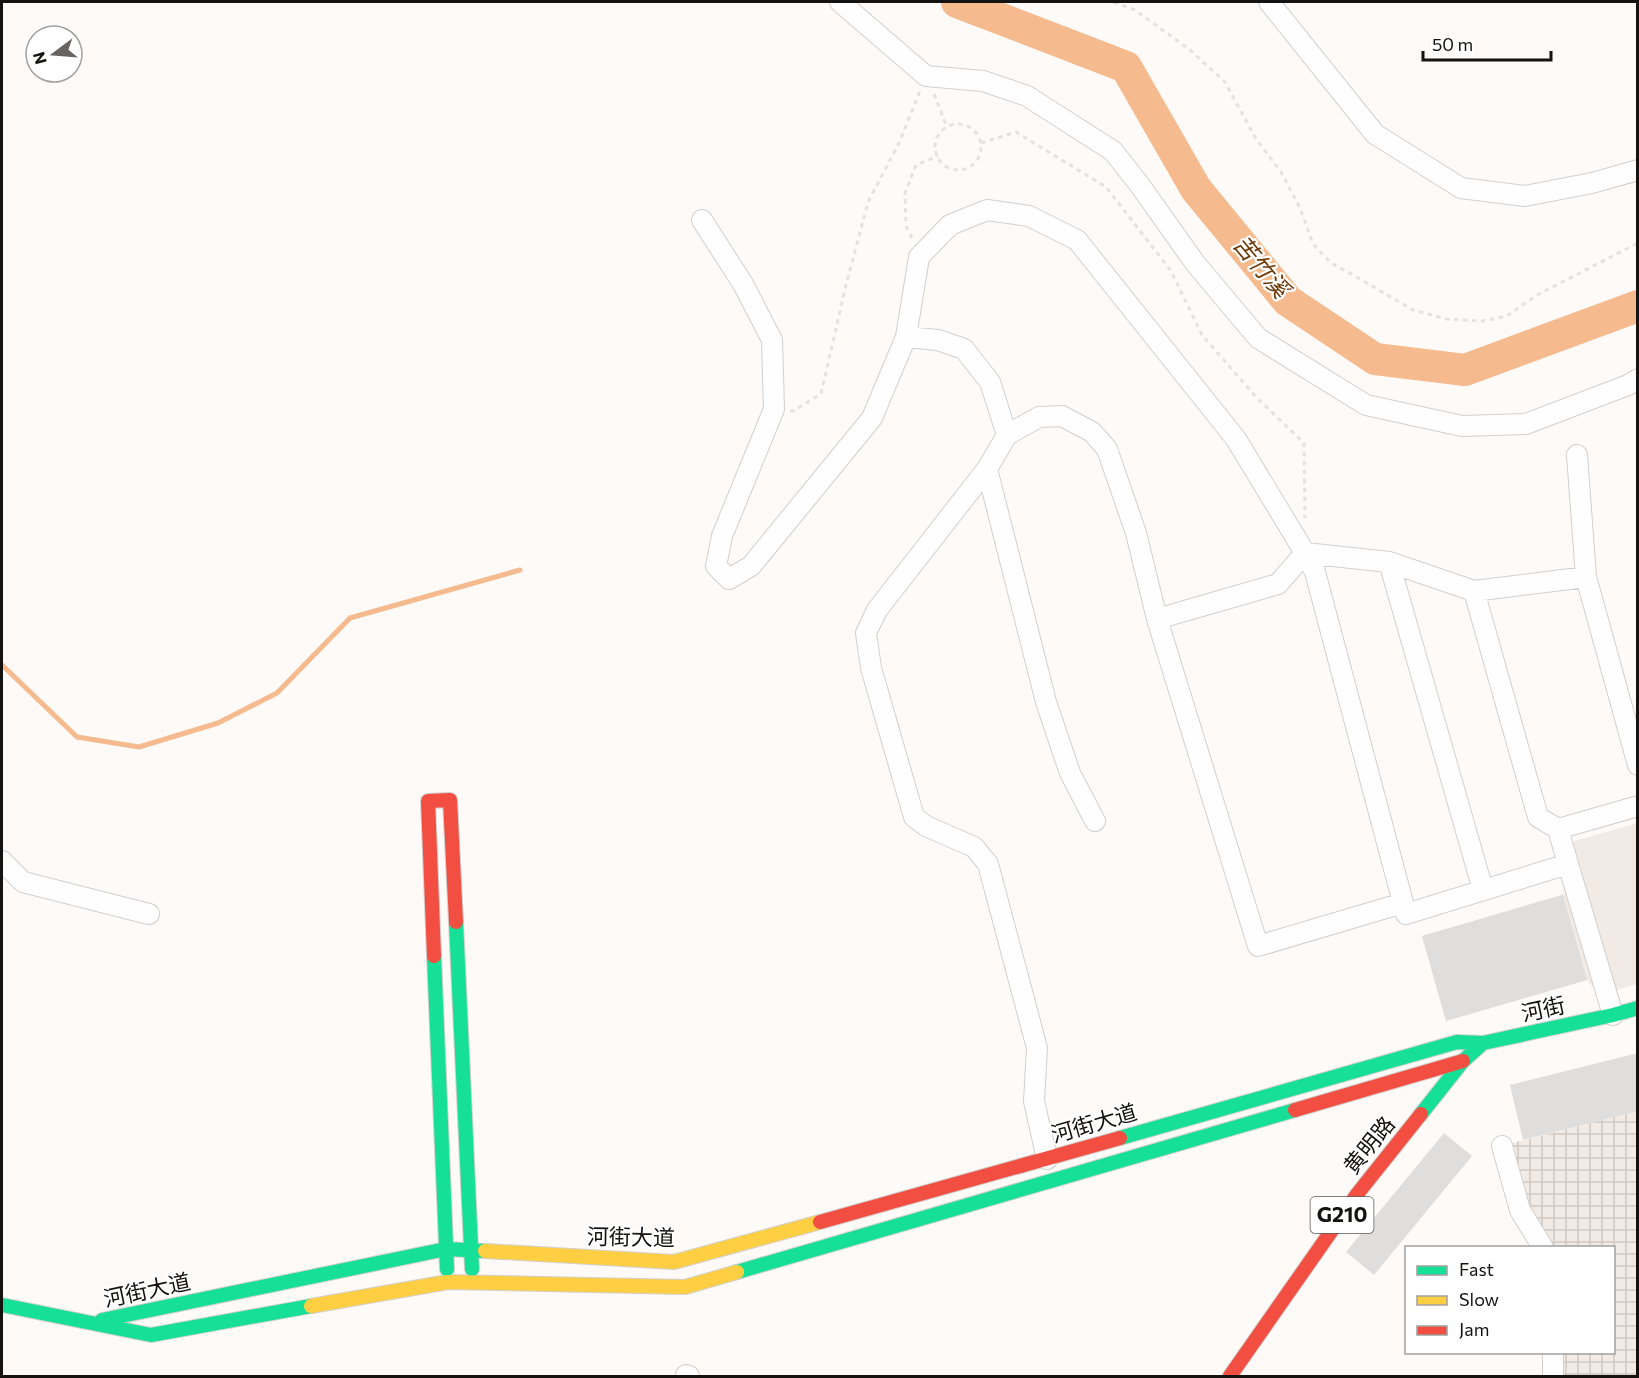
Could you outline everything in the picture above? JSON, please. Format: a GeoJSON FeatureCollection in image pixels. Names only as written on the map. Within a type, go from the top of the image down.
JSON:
{"type":"FeatureCollection","features":[{"type":"Feature","properties":{"kind":"main road"},"geometry":{"type":"LineString","coordinates":[[448,1281],[428,801],[450,800],[472,1283]]}},
{"type":"Feature","properties":{"kind":"main road","name":"河街"},"geometry":{"type":"LineString","coordinates":[[1463,1061],[1483,1043],[1638,1008]]}},
{"type":"Feature","properties":{"kind":"main road","name":"河街大道"},"geometry":{"type":"LineString","coordinates":[[89,1323],[446,1249],[674,1262],[1457,1042],[1483,1043]]}},
{"type":"Feature","properties":{"kind":"main road","name":"河街大道"},"geometry":{"type":"LineString","coordinates":[[89,1323],[151,1335],[448,1281],[685,1287],[1463,1061]]}},
{"type":"Feature","properties":{"kind":"main road","name":"黄明路"},"geometry":{"type":"LineString","coordinates":[[1230,1377],[1358,1193],[1463,1061]]}},
{"type":"Feature","properties":{"kind":"main road"},"geometry":{"type":"LineString","coordinates":[[2,1305],[89,1323]]}},
{"type":"Feature","properties":{"kind":"street"},"geometry":{"type":"LineString","coordinates":[[840,2],[926,76],[983,81],[1027,96],[1113,151],[1195,263],[1258,338],[1366,405],[1462,426],[1526,424],[1628,385],[1638,379]]}},
{"type":"Feature","properties":{"kind":"street"},"geometry":{"type":"LineString","coordinates":[[1269,2],[1375,134],[1461,188],[1525,196],[1592,183],[1638,170]]}},
{"type":"Feature","properties":{"kind":"street"},"geometry":{"type":"LineString","coordinates":[[702,220],[742,284],[772,339],[774,409],[722,536],[716,566],[729,579],[751,566],[872,418],[906,337],[919,257],[950,225],[987,210],[1029,216],[1077,240],[1236,439],[1305,552],[1315,572],[1406,914],[1568,864]]}},
{"type":"Feature","properties":{"kind":"street"},"geometry":{"type":"LineString","coordinates":[[906,337],[938,340],[964,349],[990,382],[1007,435]]}},
{"type":"Feature","properties":{"kind":"street"},"geometry":{"type":"LineString","coordinates":[[1047,1159],[1034,1101],[1037,1048],[988,864],[974,846],[926,826],[914,817],[871,668],[866,633],[877,610],[987,469],[1007,435],[1038,417],[1062,416],[1092,432],[1107,449],[1136,533],[1156,619],[1258,946],[1403,903]]}},
{"type":"Feature","properties":{"kind":"street"},"geometry":{"type":"LineString","coordinates":[[1577,455],[1586,577],[1638,765]]}},
{"type":"Feature","properties":{"kind":"street"},"geometry":{"type":"LineString","coordinates":[[987,469],[1047,702],[1070,773],[1095,821]]}},
{"type":"Feature","properties":{"kind":"street"},"geometry":{"type":"LineString","coordinates":[[1305,552],[1389,562],[1474,591],[1586,577]]}},
{"type":"Feature","properties":{"kind":"street"},"geometry":{"type":"LineString","coordinates":[[1156,619],[1278,584],[1305,552]]}},
{"type":"Feature","properties":{"kind":"street"},"geometry":{"type":"LineString","coordinates":[[1389,562],[1484,890]]}},
{"type":"Feature","properties":{"kind":"street"},"geometry":{"type":"LineString","coordinates":[[1474,591],[1538,817],[1558,829],[1613,1015]]}},
{"type":"Feature","properties":{"kind":"street"},"geometry":{"type":"LineString","coordinates":[[1558,829],[1638,806]]}},
{"type":"Feature","properties":{"kind":"street"},"geometry":{"type":"LineString","coordinates":[[2,861],[23,882],[149,914]]}},
{"type":"Feature","properties":{"kind":"street"},"geometry":{"type":"LineString","coordinates":[[1502,1146],[1520,1210],[1542,1246]]}},
{"type":"Feature","properties":{"kind":"street"},"geometry":{"type":"LineString","coordinates":[[1553,1354],[1553,1377]]}},
{"type":"Feature","properties":{"kind":"path"},"geometry":{"type":"LineString","coordinates":[[1114,2],[1135,10],[1190,50],[1225,82],[1256,139],[1281,172],[1300,208],[1313,244],[1331,263],[1413,310],[1447,319],[1483,321],[1507,316],[1537,295],[1638,243]]}},
{"type":"Feature","properties":{"kind":"path"},"geometry":{"type":"LineString","coordinates":[[926,76],[947,127]]}},
{"type":"Feature","properties":{"kind":"path"},"geometry":{"type":"LineString","coordinates":[[774,409],[793,411],[821,394],[868,202],[900,141],[926,76]]}},
{"type":"Feature","properties":{"kind":"path"},"geometry":{"type":"LineString","coordinates":[[954,124],[968,126],[974,130],[981,143],[979,157],[962,170],[947,167],[942,163],[936,150],[938,136],[954,124]]}},
{"type":"Feature","properties":{"kind":"path"},"geometry":{"type":"LineString","coordinates":[[981,143],[1016,132],[1106,187],[1171,271],[1202,335],[1257,398],[1304,443],[1305,520]]}},
{"type":"Feature","properties":{"kind":"path"},"geometry":{"type":"LineString","coordinates":[[919,257],[906,226],[905,193],[916,165],[938,156]]}},
{"type":"Feature","properties":{"kind":"shaded area"},"geometry":{"type":"Polygon","coordinates":[[[1637,823],[1637,984],[1599,995],[1587,980],[1446,1021],[1422,936],[1581,889],[1568,843],[1637,823]]]}},
{"type":"Feature","properties":{"kind":"shaded area"},"geometry":{"type":"Polygon","coordinates":[[[1637,1111],[1637,1376],[1564,1376],[1564,1354],[1615,1354],[1615,1246],[1551,1246],[1525,1208],[1509,1144],[1637,1111]]]}},
{"type":"Feature","properties":{"kind":"building"},"geometry":{"type":"Polygon","coordinates":[[[1563,895],[1587,980],[1446,1021],[1422,936],[1563,895]]]}},
{"type":"Feature","properties":{"kind":"building"},"geometry":{"type":"Polygon","coordinates":[[[1638,1053],[1638,1111],[1523,1140],[1510,1085],[1638,1053]]]}},
{"type":"Feature","properties":{"kind":"building"},"geometry":{"type":"Polygon","coordinates":[[[1444,1133],[1472,1156],[1374,1275],[1346,1252],[1444,1133]]]}},
{"type":"Feature","properties":{"kind":"waterway","name":"苦竹溪"},"geometry":{"type":"LineString","coordinates":[[957,2],[1126,67],[1196,189],[1288,301],[1375,359],[1465,370],[1638,306]]}},
{"type":"Feature","properties":{"kind":"waterway"},"geometry":{"type":"LineString","coordinates":[[2,665],[77,737],[139,747],[218,723],[277,693],[350,618],[520,570]]}},
{"type":"Feature","properties":{"kind":"traffic: fast"},"geometry":{"type":"LineString","coordinates":[[456,922],[472,1269]]}},
{"type":"Feature","properties":{"kind":"traffic: fast"},"geometry":{"type":"LineString","coordinates":[[434,956],[447,1269]]}},
{"type":"Feature","properties":{"kind":"traffic: fast"},"geometry":{"type":"LineString","coordinates":[[1421,1114],[1463,1061],[1483,1043],[1638,1008]]}},
{"type":"Feature","properties":{"kind":"traffic: fast"},"geometry":{"type":"LineString","coordinates":[[1120,1138],[1457,1042],[1483,1043]]}},
{"type":"Feature","properties":{"kind":"traffic: fast"},"geometry":{"type":"LineString","coordinates":[[737,1272],[1295,1110]]}},
{"type":"Feature","properties":{"kind":"traffic: fast"},"geometry":{"type":"LineString","coordinates":[[102,1320],[446,1249],[485,1251]]}},
{"type":"Feature","properties":{"kind":"traffic: fast"},"geometry":{"type":"LineString","coordinates":[[2,1305],[151,1335],[311,1306]]}},
{"type":"Feature","properties":{"kind":"traffic: slow"},"geometry":{"type":"LineString","coordinates":[[485,1251],[674,1262],[820,1222]]}},
{"type":"Feature","properties":{"kind":"traffic: slow"},"geometry":{"type":"LineString","coordinates":[[311,1306],[448,1282],[685,1287],[737,1272]]}},
{"type":"Feature","properties":{"kind":"traffic: jam"},"geometry":{"type":"LineString","coordinates":[[434,956],[428,801],[450,800],[456,922]]}},
{"type":"Feature","properties":{"kind":"traffic: jam"},"geometry":{"type":"LineString","coordinates":[[1295,1110],[1463,1061]]}},
{"type":"Feature","properties":{"kind":"traffic: jam"},"geometry":{"type":"LineString","coordinates":[[1230,1376],[1358,1193],[1421,1114]]}},
{"type":"Feature","properties":{"kind":"traffic: jam"},"geometry":{"type":"LineString","coordinates":[[820,1222],[1120,1138]]}}]}
